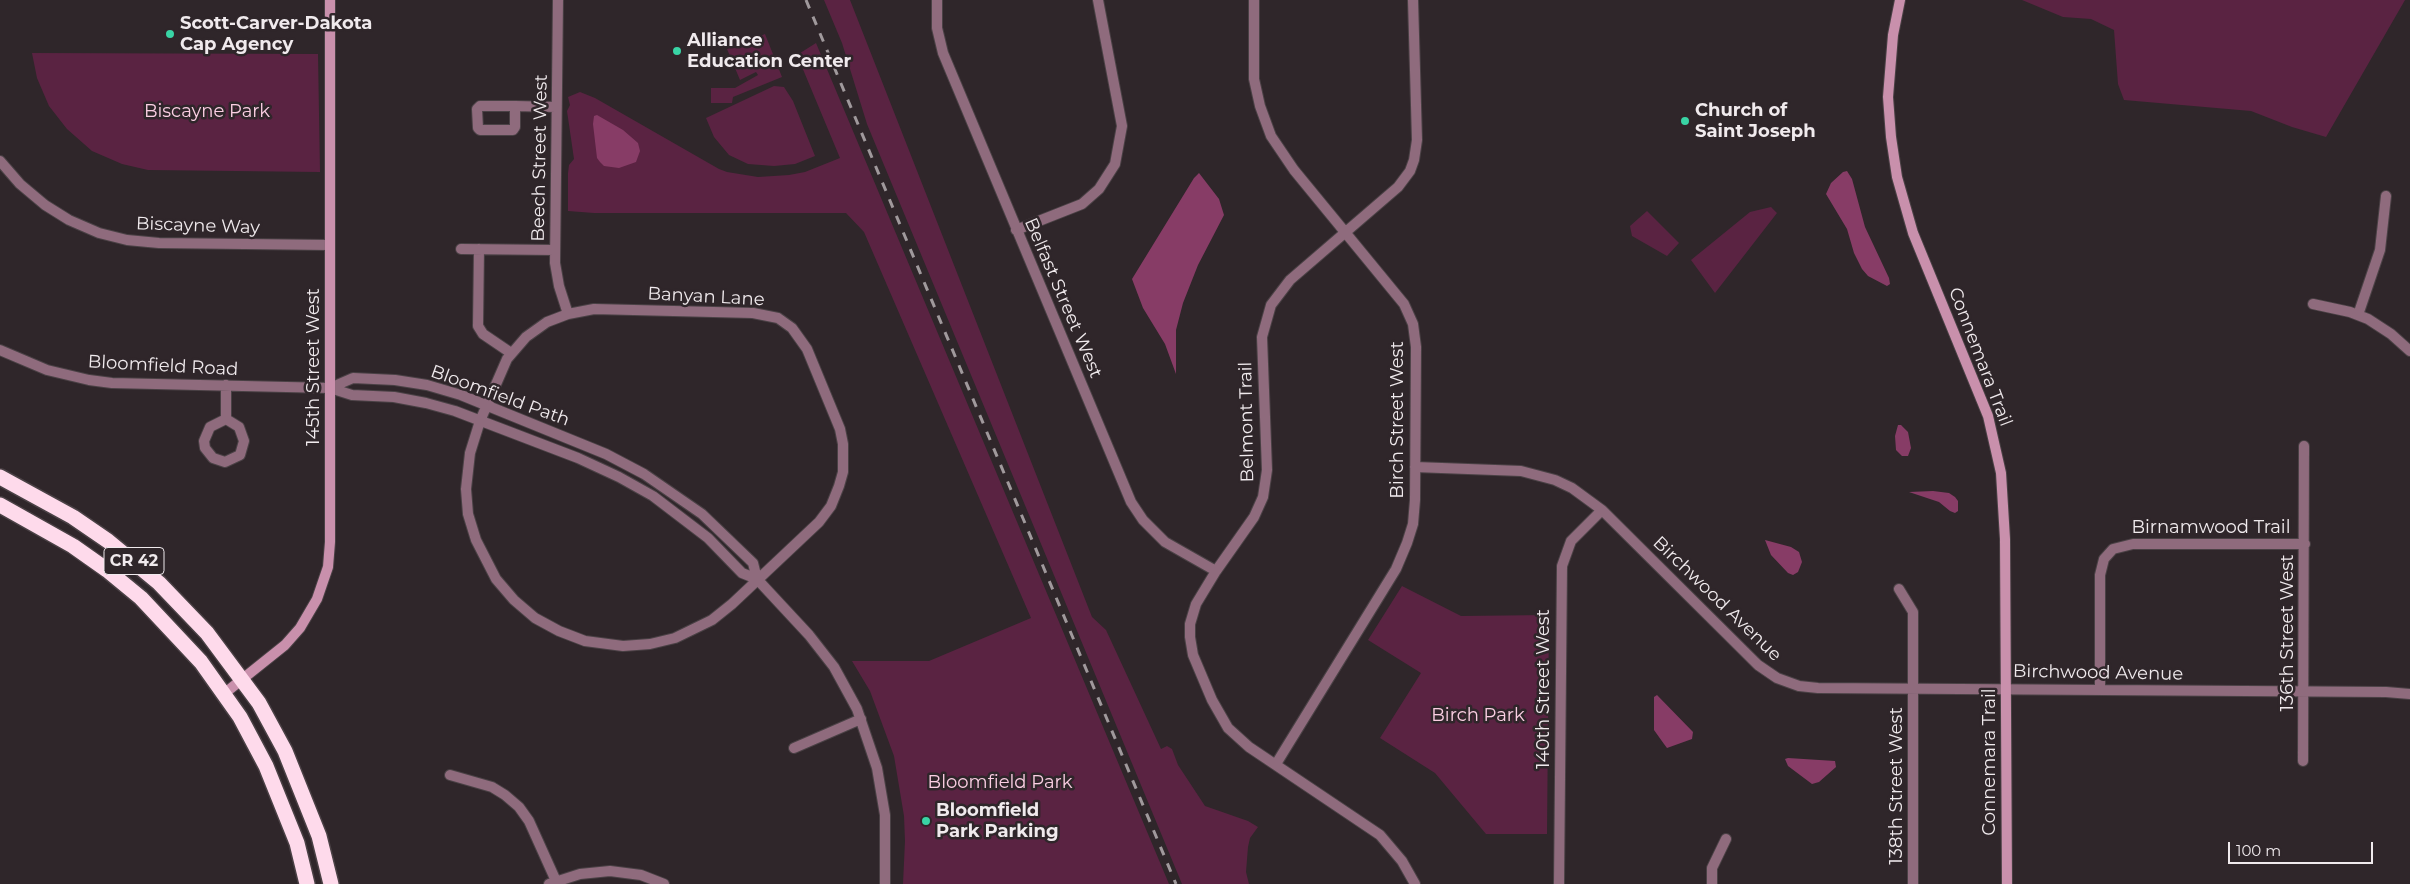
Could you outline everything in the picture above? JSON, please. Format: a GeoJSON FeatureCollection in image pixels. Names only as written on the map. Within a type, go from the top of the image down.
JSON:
{"type":"FeatureCollection","features":[{"type":"Feature","properties":{"kind":"highway","name":"CR 42"},"geometry":{"type":"LineString","coordinates":[[0,477],[73,517],[125,554],[193,616],[242,678],[275,730],[297,775],[319,836],[332,884]]}},
{"type":"Feature","properties":{"kind":"highway","name":"CR 42"},"geometry":{"type":"LineString","coordinates":[[0,505],[73,546],[124,584],[172,629],[225,693],[254,742],[274,782],[297,843],[307,884]]}},
{"type":"Feature","properties":{"kind":"street","name":"145th Street West"},"geometry":{"type":"LineString","coordinates":[[225,693],[285,645],[300,628],[318,599],[328,568],[330,542],[330,0]]}},
{"type":"Feature","properties":{"kind":"street","name":"Beech Street West"},"geometry":{"type":"LineString","coordinates":[[558,0],[555,250],[558,281],[568,314]]}},
{"type":"Feature","properties":{"kind":"street","name":"Belfast Street West"},"geometry":{"type":"LineString","coordinates":[[937,0],[937,28],[943,53],[1126,490],[1137,512],[1165,542],[1216,571]]}},
{"type":"Feature","properties":{"kind":"street"},"geometry":{"type":"LineString","coordinates":[[1016,230],[1082,204],[1099,189],[1115,164],[1122,126],[1098,0]]}},
{"type":"Feature","properties":{"kind":"street","name":"Birch Street West"},"geometry":{"type":"LineString","coordinates":[[1254,0],[1254,79],[1267,126],[1285,159],[1397,294],[1410,314],[1416,347],[1414,516],[1403,556],[1276,764]]}},
{"type":"Feature","properties":{"kind":"street","name":"Belmont Trail"},"geometry":{"type":"LineString","coordinates":[[1413,0],[1418,140],[1414,160],[1410,171],[1398,187],[1283,287],[1267,316],[1262,337],[1267,470],[1263,497],[1254,517],[1216,571],[1193,611],[1190,631],[1193,655],[1212,700],[1228,728],[1249,747],[1380,835],[1402,861],[1414,884]]}},
{"type":"Feature","properties":{"kind":"street","name":"Connemara Trail"},"geometry":{"type":"LineString","coordinates":[[1900,0],[1893,35],[1889,80],[1889,116],[1894,160],[1903,205],[1980,392],[1996,444],[2004,504],[2007,688],[2007,884]]}},
{"type":"Feature","properties":{"kind":"street"},"geometry":{"type":"LineString","coordinates":[[516,106],[556,107]]}},
{"type":"Feature","properties":{"kind":"street","name":"Biscayne Way"},"geometry":{"type":"LineString","coordinates":[[0,161],[20,184],[45,205],[69,220],[99,233],[118,238],[159,243],[330,245]]}},
{"type":"Feature","properties":{"kind":"street"},"geometry":{"type":"LineString","coordinates":[[2358,315],[2380,250],[2386,196]]}},
{"type":"Feature","properties":{"kind":"street"},"geometry":{"type":"LineString","coordinates":[[461,248],[555,250]]}},
{"type":"Feature","properties":{"kind":"street"},"geometry":{"type":"LineString","coordinates":[[479,249],[478,326],[483,334],[511,353]]}},
{"type":"Feature","properties":{"kind":"street"},"geometry":{"type":"LineString","coordinates":[[2313,304],[2358,315],[2381,327],[2410,351]]}},
{"type":"Feature","properties":{"kind":"street","name":"Banyan Lane"},"geometry":{"type":"LineString","coordinates":[[606,309],[762,313],[786,323],[803,342],[840,428],[844,444],[843,472],[836,496],[819,522],[732,604],[712,620],[687,633],[664,641],[636,645],[598,644],[546,625],[524,609],[504,590],[482,555],[471,526],[466,501],[470,452],[487,405],[511,353],[538,328],[568,314],[606,309]]}},
{"type":"Feature","properties":{"kind":"street","name":"Bloomfield Road"},"geometry":{"type":"LineString","coordinates":[[0,350],[47,370],[89,380],[112,383],[330,388]]}},
{"type":"Feature","properties":{"kind":"street","name":"Bloomfield Path"},"geometry":{"type":"LineString","coordinates":[[330,388],[353,378],[395,380],[439,388],[487,405],[606,454],[659,484],[702,514],[754,563],[758,579],[827,658],[848,692],[874,754],[883,800],[886,835],[885,884]]}},
{"type":"Feature","properties":{"kind":"street"},"geometry":{"type":"LineString","coordinates":[[226,385],[226,419]]}},
{"type":"Feature","properties":{"kind":"street","name":"Bloomfield Path"},"geometry":{"type":"LineString","coordinates":[[330,388],[352,395],[394,397],[426,402],[601,468],[638,487],[675,512],[701,532],[742,573],[758,579]]}},
{"type":"Feature","properties":{"kind":"street"},"geometry":{"type":"LineString","coordinates":[[226,419],[239,427],[244,441],[240,454],[225,462],[213,458],[208,453],[204,441],[210,427],[226,419]]}},
{"type":"Feature","properties":{"kind":"street","name":"136th Street West"},"geometry":{"type":"LineString","coordinates":[[2303,760],[2304,446]]}},
{"type":"Feature","properties":{"kind":"street","name":"Birchwood Avenue"},"geometry":{"type":"LineString","coordinates":[[1415,467],[1504,469],[1538,474],[1572,488],[1602,510],[1758,665],[1777,678],[1811,688],[2007,688],[2410,694]]}},
{"type":"Feature","properties":{"kind":"street","name":"140th Street West"},"geometry":{"type":"LineString","coordinates":[[1559,884],[1562,566],[1571,541],[1602,510]]}},
{"type":"Feature","properties":{"kind":"street","name":"Birnamwood Trail"},"geometry":{"type":"LineString","coordinates":[[2100,690],[2100,575],[2104,559],[2113,549],[2133,544],[2305,544]]}},
{"type":"Feature","properties":{"kind":"street","name":"138th Street West"},"geometry":{"type":"LineString","coordinates":[[1899,589],[1913,612],[1914,884]]}},
{"type":"Feature","properties":{"kind":"street"},"geometry":{"type":"LineString","coordinates":[[794,748],[861,720]]}},
{"type":"Feature","properties":{"kind":"street"},"geometry":{"type":"LineString","coordinates":[[450,775],[492,787],[506,795],[519,807],[529,821],[552,882],[580,874],[610,871],[641,875],[664,884]]}},
{"type":"Feature","properties":{"kind":"street"},"geometry":{"type":"LineString","coordinates":[[1712,884],[1712,868],[1726,839]]}},
{"type":"Feature","properties":{"kind":"green space"},"geometry":{"type":"Polygon","coordinates":[[[824,0],[850,0],[1092,617],[1106,630],[1161,749],[1167,746],[1172,749],[1178,765],[1205,806],[1248,821],[1258,827],[1250,838],[1248,847],[1246,872],[1249,884],[1182,884],[867,124],[842,43],[824,0]]]}},
{"type":"Feature","properties":{"kind":"green space"},"geometry":{"type":"Polygon","coordinates":[[[2022,0],[2405,0],[2326,137],[2292,127],[2251,111],[2124,100],[2118,84],[2114,30],[2091,19],[2063,17],[2022,0]]]}},
{"type":"Feature","properties":{"kind":"green space"},"geometry":{"type":"Polygon","coordinates":[[[765,34],[782,77],[733,97],[732,103],[711,103],[711,88],[735,88],[758,75],[756,72],[740,80],[727,49],[765,34]]]}},
{"type":"Feature","properties":{"kind":"green space","name":"Bloomfield Park"},"geometry":{"type":"Polygon","coordinates":[[[816,43],[1169,884],[903,884],[904,816],[894,756],[870,691],[852,661],[929,661],[1031,618],[864,232],[846,213],[594,213],[568,211],[568,173],[569,165],[574,159],[567,111],[570,105],[568,97],[580,92],[595,98],[727,172],[758,177],[789,175],[805,172],[840,158],[797,55],[816,43]]]}},
{"type":"Feature","properties":{"kind":"green space","name":"Biscayne Park"},"geometry":{"type":"Polygon","coordinates":[[[32,53],[318,54],[320,172],[148,170],[122,164],[92,151],[67,129],[49,106],[37,78],[32,53]]]}},
{"type":"Feature","properties":{"kind":"green space"},"geometry":{"type":"Polygon","coordinates":[[[774,86],[784,87],[793,101],[815,156],[795,164],[774,166],[748,164],[729,155],[714,137],[706,118],[774,86]]]}},
{"type":"Feature","properties":{"kind":"green space"},"geometry":{"type":"Polygon","coordinates":[[[1771,207],[1777,213],[1715,293],[1691,260],[1750,212],[1771,207]]]}},
{"type":"Feature","properties":{"kind":"green space"},"geometry":{"type":"Polygon","coordinates":[[[1647,211],[1679,243],[1667,256],[1632,236],[1630,226],[1647,211]]]}},
{"type":"Feature","properties":{"kind":"green space","name":"Birch Park"},"geometry":{"type":"Polygon","coordinates":[[[1402,586],[1461,616],[1549,615],[1547,834],[1486,834],[1435,773],[1380,738],[1421,673],[1368,640],[1402,586]]]}},
{"type":"Feature","properties":{"kind":"shaded area"},"geometry":{"type":"Polygon","coordinates":[[[597,115],[623,130],[638,143],[640,151],[636,162],[619,168],[604,166],[600,162],[597,158],[593,124],[594,116],[597,115]]]}},
{"type":"Feature","properties":{"kind":"shaded area"},"geometry":{"type":"Polygon","coordinates":[[[1847,171],[1852,179],[1865,227],[1889,278],[1890,284],[1887,286],[1868,276],[1862,269],[1854,253],[1847,229],[1826,194],[1831,183],[1843,172],[1847,171]]]}},
{"type":"Feature","properties":{"kind":"shaded area"},"geometry":{"type":"Polygon","coordinates":[[[1199,173],[1219,199],[1224,215],[1198,265],[1183,303],[1176,330],[1176,374],[1165,344],[1143,308],[1132,279],[1194,178],[1199,173]]]}},
{"type":"Feature","properties":{"kind":"shaded area"},"geometry":{"type":"Polygon","coordinates":[[[1898,425],[1901,425],[1908,432],[1911,448],[1908,456],[1902,456],[1896,450],[1895,436],[1898,425]]]}},
{"type":"Feature","properties":{"kind":"shaded area"},"geometry":{"type":"Polygon","coordinates":[[[1933,491],[1949,493],[1955,497],[1958,501],[1958,511],[1955,513],[1939,502],[1909,492],[1933,491]]]}},
{"type":"Feature","properties":{"kind":"shaded area"},"geometry":{"type":"Polygon","coordinates":[[[1765,540],[1791,547],[1799,552],[1802,562],[1798,572],[1793,575],[1788,573],[1771,555],[1765,540]]]}},
{"type":"Feature","properties":{"kind":"shaded area"},"geometry":{"type":"Polygon","coordinates":[[[1657,695],[1693,732],[1692,739],[1667,748],[1654,730],[1654,697],[1657,695]]]}},
{"type":"Feature","properties":{"kind":"shaded area"},"geometry":{"type":"Polygon","coordinates":[[[1785,759],[1835,761],[1836,767],[1819,782],[1812,784],[1788,766],[1785,759]]]}},
{"type":"Feature","properties":{"kind":"railway"},"geometry":{"type":"LineString","coordinates":[[806,0],[1176,884]]}},
{"type":"Feature","properties":{"kind":"place","name":"Scott-Carver-Dakota Cap Agency"},"geometry":{"type":"Point","coordinates":[170,34]}},
{"type":"Feature","properties":{"kind":"place","name":"Alliance Education Center"},"geometry":{"type":"Point","coordinates":[677,51]}},
{"type":"Feature","properties":{"kind":"place","name":"Church of Saint Joseph"},"geometry":{"type":"Point","coordinates":[1685,121]}},
{"type":"Feature","properties":{"kind":"place","name":"Bloomfield Park Parking"},"geometry":{"type":"Point","coordinates":[926,821]}}]}
